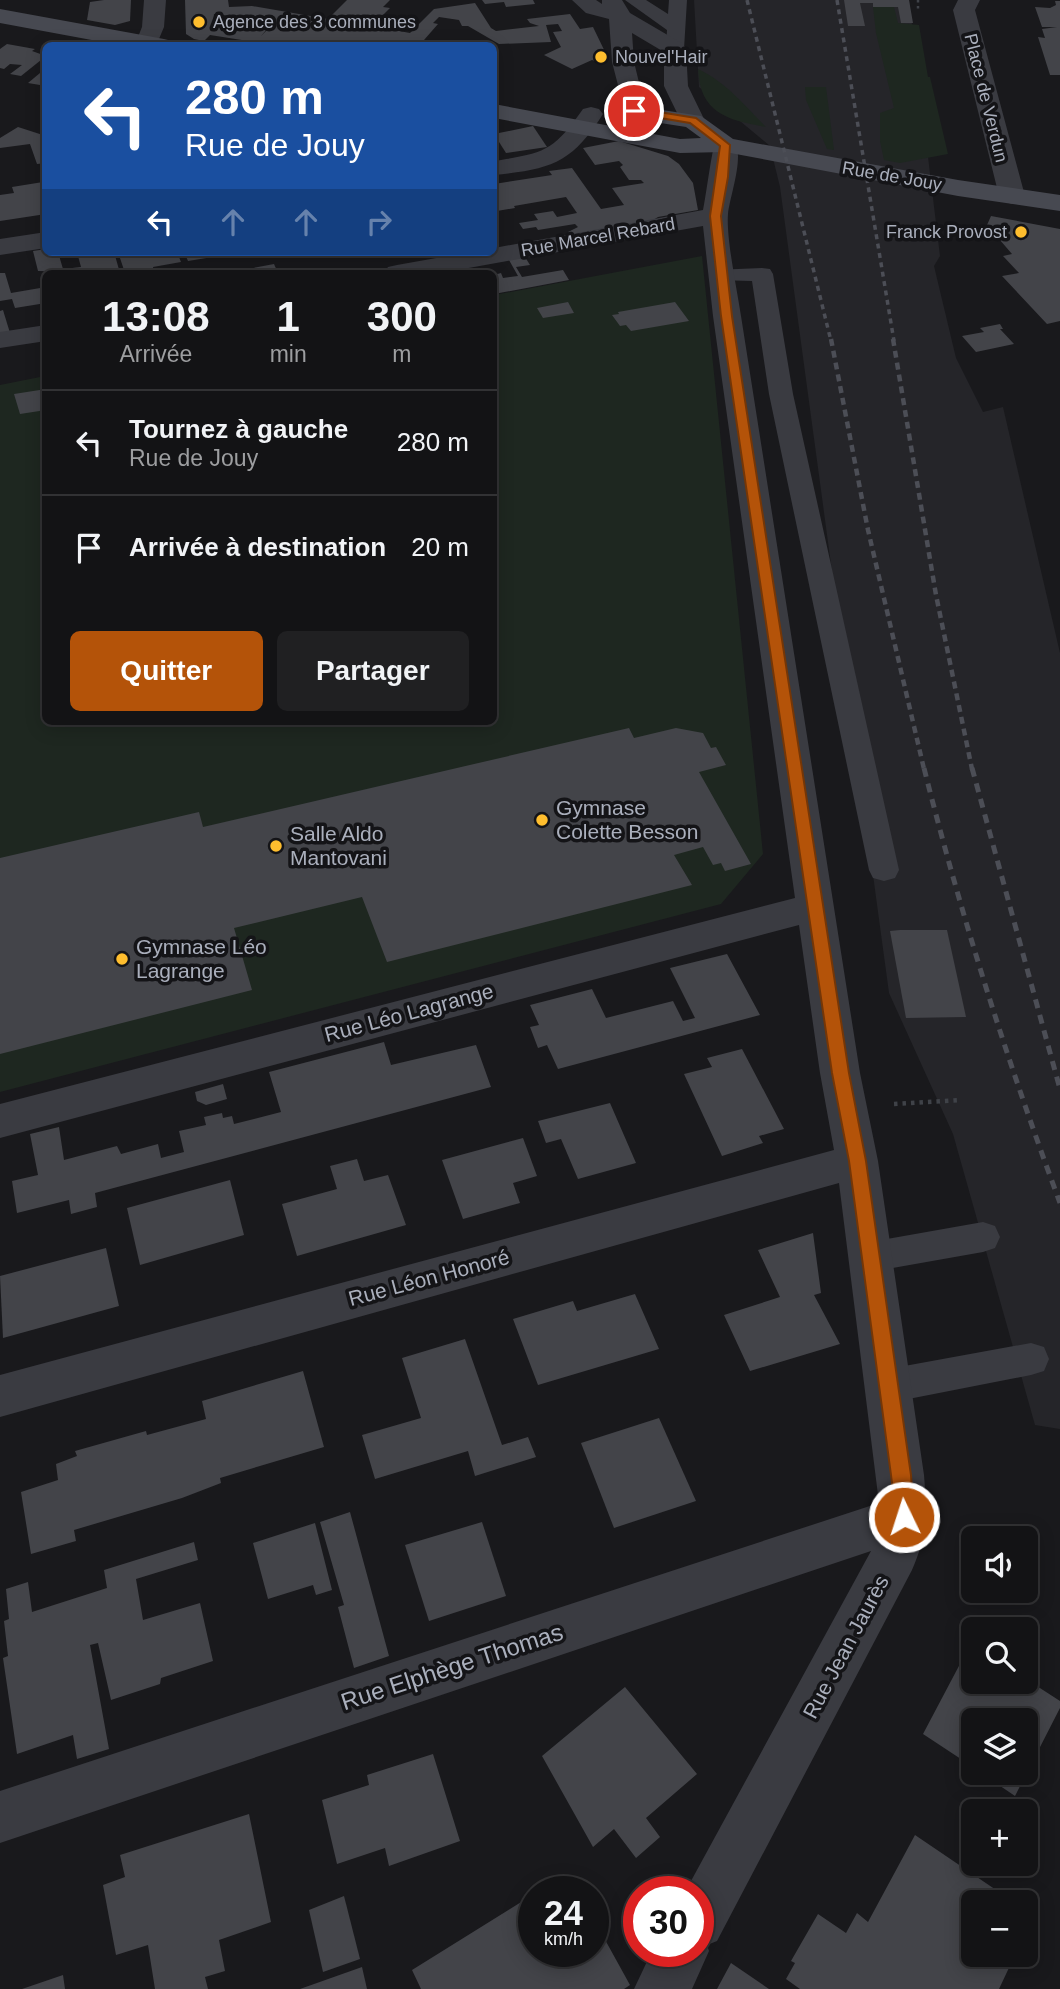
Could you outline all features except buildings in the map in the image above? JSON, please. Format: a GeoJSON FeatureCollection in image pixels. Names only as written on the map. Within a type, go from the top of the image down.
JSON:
{"type":"FeatureCollection","features":[{"type":"Feature","properties":{"kind":"main road"},"geometry":{"type":"LineString","coordinates":[[0,16],[145,42]]}},
{"type":"Feature","properties":{"kind":"main road","name":"Rue de Jouy"},"geometry":{"type":"LineString","coordinates":[[497,100],[680,146],[725,145],[1060,203]]}},
{"type":"Feature","properties":{"kind":"main road","name":"Rue de Jouy"},"geometry":{"type":"LineString","coordinates":[[497,111],[590,124],[617,110],[634,111],[693,121],[725,145]]}},
{"type":"Feature","properties":{"kind":"main road"},"geometry":{"type":"LineString","coordinates":[[590,124],[635,125],[693,121]]}},
{"type":"Feature","properties":{"kind":"street"},"geometry":{"type":"LineString","coordinates":[[155,0],[153,27],[156,42]]}},
{"type":"Feature","properties":{"kind":"street"},"geometry":{"type":"LineString","coordinates":[[583,0],[608,15],[621,5]]}},
{"type":"Feature","properties":{"kind":"street","name":"Place de Verdun"},"geometry":{"type":"LineString","coordinates":[[969,0],[964,10],[1012,196]]}},
{"type":"Feature","properties":{"kind":"street"},"geometry":{"type":"LineString","coordinates":[[621,5],[658,42],[675,38],[676,86],[693,121]]}},
{"type":"Feature","properties":{"kind":"street"},"geometry":{"type":"LineString","coordinates":[[621,5],[623,62],[634,111]]}},
{"type":"Feature","properties":{"kind":"street"},"geometry":{"type":"LineString","coordinates":[[497,167],[558,155],[590,124]]}},
{"type":"Feature","properties":{"kind":"street","name":"Rue Jean Jaurès"},"geometry":{"type":"LineString","coordinates":[[714,1892],[895,1554],[904,1517],[857,1161],[722,275],[716,216],[725,145]]}},
{"type":"Feature","properties":{"kind":"street","name":"Rue Marcel Rebard"},"geometry":{"type":"LineString","coordinates":[[497,255],[716,216]]}},
{"type":"Feature","properties":{"kind":"street"},"geometry":{"type":"LineString","coordinates":[[0,247],[42,241]]}},
{"type":"Feature","properties":{"kind":"street","name":"Rue Marcel Rebard"},"geometry":{"type":"LineString","coordinates":[[414,270],[492,256]]}},
{"type":"Feature","properties":{"kind":"street"},"geometry":{"type":"LineString","coordinates":[[0,340],[42,333]]}},
{"type":"Feature","properties":{"kind":"street","name":"Rue Léo Lagrange"},"geometry":{"type":"LineString","coordinates":[[0,1121],[817,906]]}},
{"type":"Feature","properties":{"kind":"street","name":"Rue Léon Honoré"},"geometry":{"type":"LineString","coordinates":[[0,1396],[857,1161]]}},
{"type":"Feature","properties":{"kind":"street","name":"Rue Elphège Thomas"},"geometry":{"type":"LineString","coordinates":[[0,1817],[904,1517]]}},
{"type":"Feature","properties":{"kind":"street"},"geometry":{"type":"LineString","coordinates":[[662,1989],[674,1967]]}},
{"type":"Feature","properties":{"kind":"lane"},"geometry":{"type":"LineString","coordinates":[[675,38],[678,0]]}},
{"type":"Feature","properties":{"kind":"lane"},"geometry":{"type":"LineString","coordinates":[[722,275],[762,274],[781,394],[884,870]]}},
{"type":"Feature","properties":{"kind":"lane"},"geometry":{"type":"LineString","coordinates":[[870,1257],[983,1237]]}},
{"type":"Feature","properties":{"kind":"lane"},"geometry":{"type":"LineString","coordinates":[[888,1386],[1031,1359]]}},
{"type":"Feature","properties":{"kind":"path"},"geometry":{"type":"LineString","coordinates":[[918,0],[918,9]]}},
{"type":"Feature","properties":{"kind":"path"},"geometry":{"type":"LineString","coordinates":[[847,1107],[960,1100]]}},
{"type":"Feature","properties":{"kind":"shaded area"},"geometry":{"type":"Polygon","coordinates":[[[694,0],[909,0],[940,256],[934,266],[956,358],[983,412],[1003,407],[1060,653],[1060,1429],[1035,1425],[953,1134],[889,993],[780,187],[770,146],[699,87],[694,0]]]}},
{"type":"Feature","properties":{"kind":"shaded area"},"geometry":{"type":"Polygon","coordinates":[[[873,7],[894,7],[898,23],[919,25],[928,77],[948,154],[900,163],[884,160],[880,141],[880,113],[894,108],[876,33],[873,7]]]}},
{"type":"Feature","properties":{"kind":"shaded area"},"geometry":{"type":"Polygon","coordinates":[[[698,69],[726,88],[766,127],[718,112],[704,96],[698,69]]]}},
{"type":"Feature","properties":{"kind":"shaded area"},"geometry":{"type":"Polygon","coordinates":[[[805,87],[826,87],[834,150],[827,149],[806,100],[805,87]]]}},
{"type":"Feature","properties":{"kind":"shaded area"},"geometry":{"type":"Polygon","coordinates":[[[702,256],[763,854],[721,904],[0,1092],[0,385],[42,377],[42,725],[497,725],[497,294],[702,256]]]}},
{"type":"Feature","properties":{"kind":"railway"},"geometry":{"type":"LineString","coordinates":[[747,0],[831,341]]}},
{"type":"Feature","properties":{"kind":"railway"},"geometry":{"type":"LineString","coordinates":[[837,0],[894,341]]}},
{"type":"Feature","properties":{"kind":"railway"},"geometry":{"type":"LineString","coordinates":[[831,339],[868,530],[924,769]]}},
{"type":"Feature","properties":{"kind":"railway"},"geometry":{"type":"LineString","coordinates":[[893,339],[936,595],[972,769]]}},
{"type":"Feature","properties":{"kind":"railway"},"geometry":{"type":"LineString","coordinates":[[924,768],[986,987],[1060,1203]]}},
{"type":"Feature","properties":{"kind":"railway"},"geometry":{"type":"LineString","coordinates":[[972,768],[1060,1089]]}},
{"type":"Feature","properties":{"kind":"place","name":"Agence des 3 communes"},"geometry":{"type":"Point","coordinates":[199,22]}},
{"type":"Feature","properties":{"kind":"place","name":"Nouvel'Hair"},"geometry":{"type":"Point","coordinates":[601,57]}},
{"type":"Feature","properties":{"kind":"place","name":"Franck Provost"},"geometry":{"type":"Point","coordinates":[1021,232]}},
{"type":"Feature","properties":{"kind":"place","name":"Gymnase Colette Besson"},"geometry":{"type":"Point","coordinates":[542,820]}},
{"type":"Feature","properties":{"kind":"place","name":"Salle Aldo Mantovani"},"geometry":{"type":"Point","coordinates":[276,846]}},
{"type":"Feature","properties":{"kind":"place","name":"Gymnase Léo Lagrange"},"geometry":{"type":"Point","coordinates":[122,959]}},
{"type":"Feature","properties":{"kind":"route"},"geometry":{"type":"LineString","coordinates":[[634,111],[693,121],[725,145],[716,216],[727,316],[841,1073],[857,1161],[901,1475],[904,1517]]}}]}
